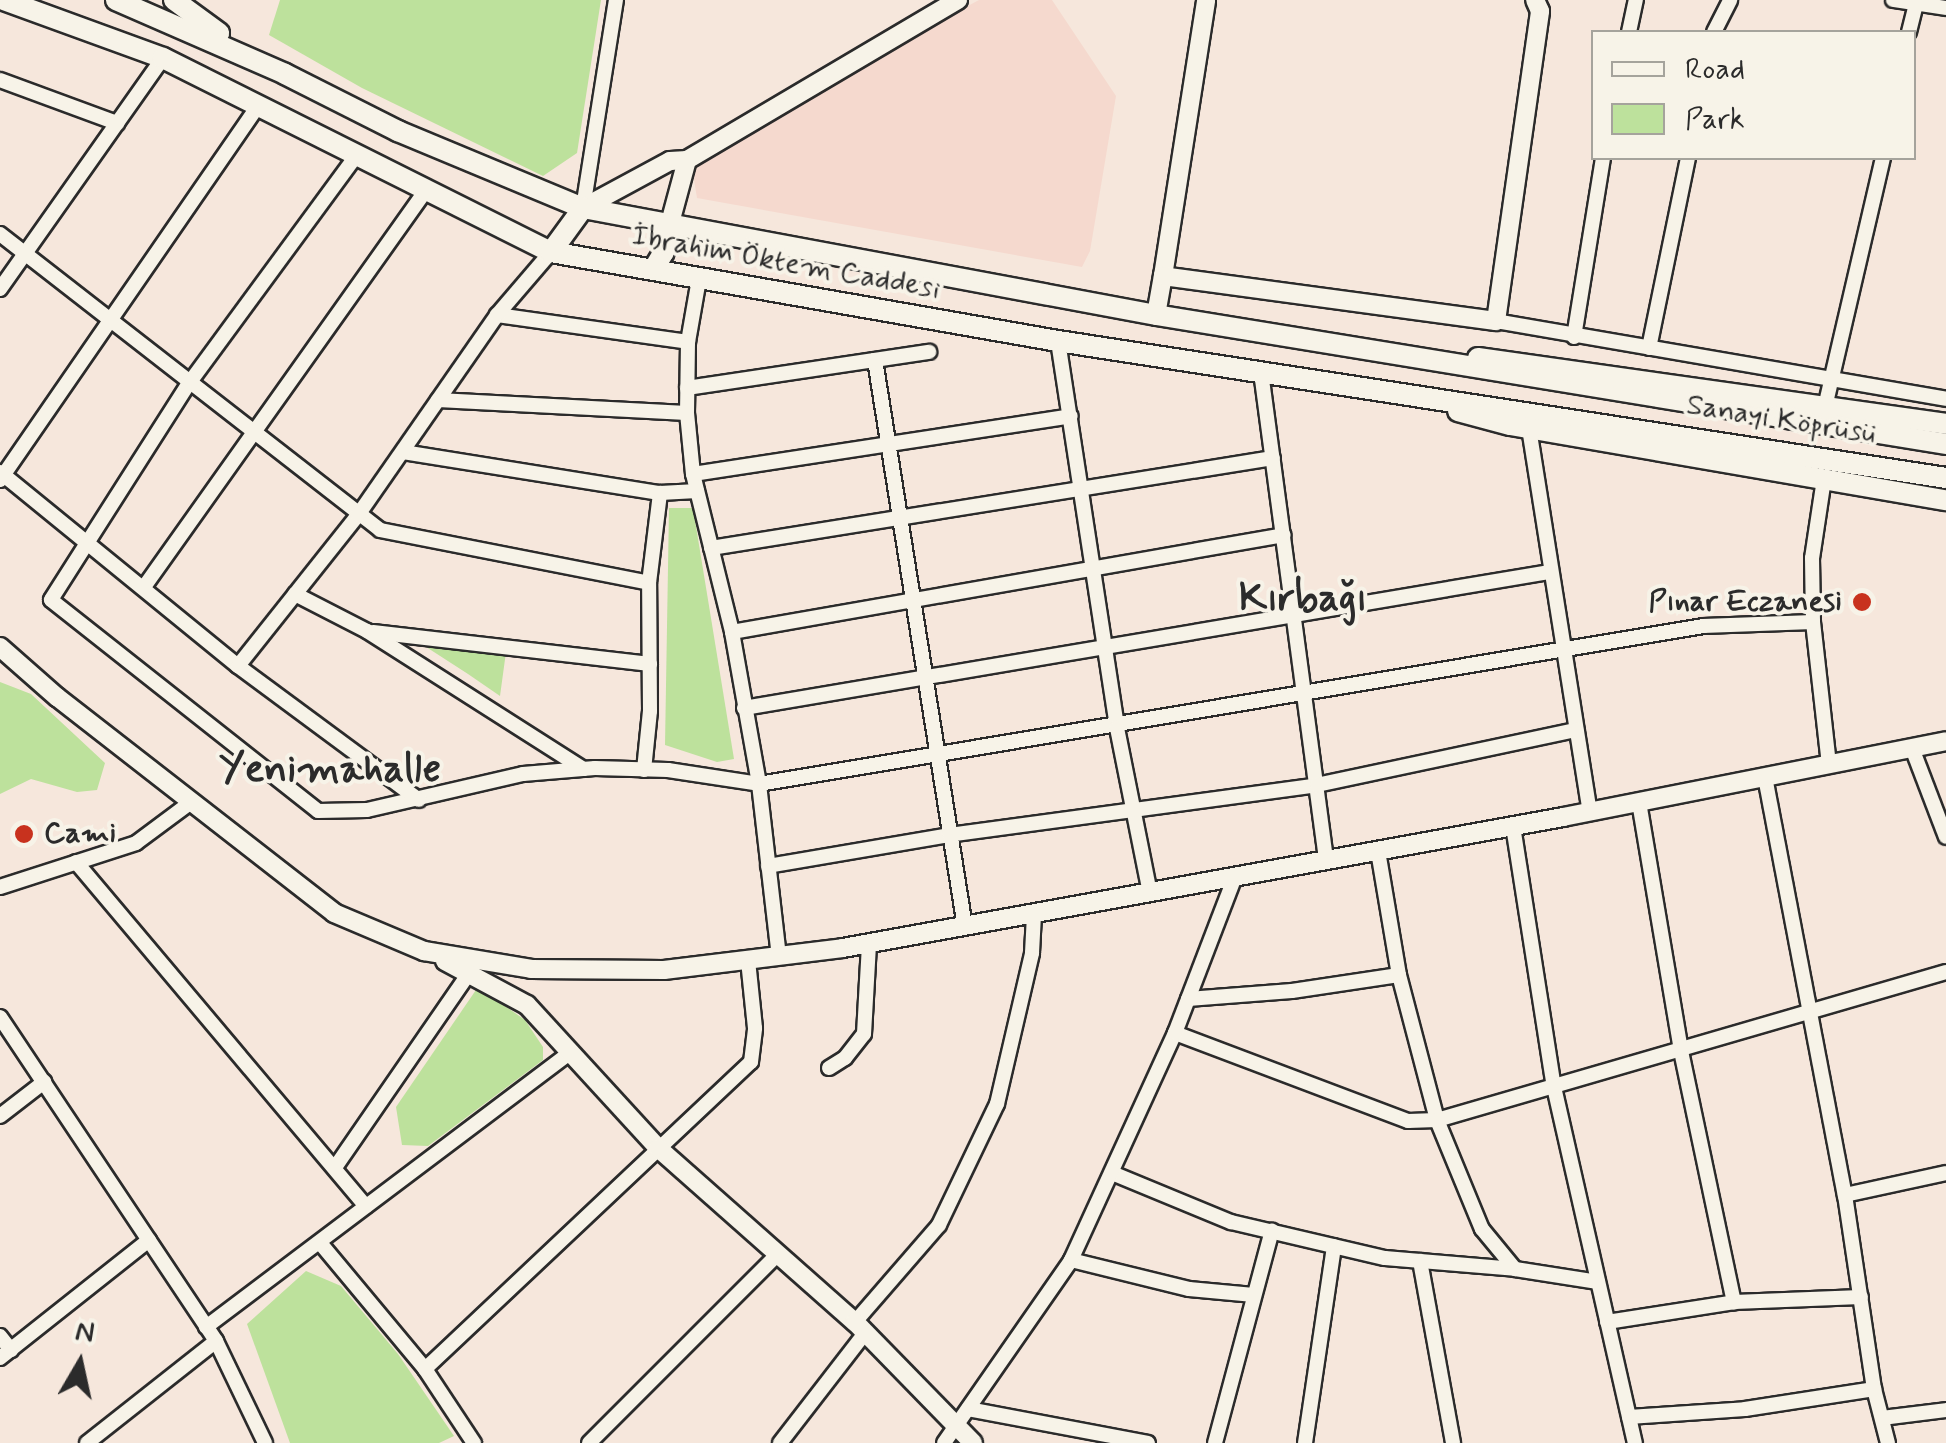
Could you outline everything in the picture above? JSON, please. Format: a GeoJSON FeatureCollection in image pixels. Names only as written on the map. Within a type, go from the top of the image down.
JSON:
{"type":"FeatureCollection","features":[{"type":"Feature","properties":{"kind":"main road","name":"İbrahim Öktem Caddesi"},"geometry":{"type":"LineString","coordinates":[[4,0],[163,58],[550,252],[1058,341],[1607,422]]}},
{"type":"Feature","properties":{"kind":"main road","name":"İbrahim Öktem Caddesi"},"geometry":{"type":"LineString","coordinates":[[116,0],[285,74],[398,130],[583,208],[1156,315],[1613,391]]}},
{"type":"Feature","properties":{"kind":"main road"},"geometry":{"type":"LineString","coordinates":[[174,0],[198,20],[285,74]]}},
{"type":"Feature","properties":{"kind":"main road"},"geometry":{"type":"LineString","coordinates":[[550,252],[583,208]]}},
{"type":"Feature","properties":{"kind":"main road"},"geometry":{"type":"LineString","coordinates":[[653,270],[664,252],[670,223]]}},
{"type":"Feature","properties":{"kind":"main road"},"geometry":{"type":"LineString","coordinates":[[1371,351],[1516,360],[1946,424]]}},
{"type":"Feature","properties":{"kind":"main road"},"geometry":{"type":"LineString","coordinates":[[1354,385],[1529,428],[1946,500]]}},
{"type":"Feature","properties":{"kind":"main road","name":"Sanayi Köprüsü"},"geometry":{"type":"LineString","coordinates":[[1613,391],[1946,444]]}},
{"type":"Feature","properties":{"kind":"main road","name":"Sanayi Köprüsü"},"geometry":{"type":"LineString","coordinates":[[1607,422],[1946,478]]}},
{"type":"Feature","properties":{"kind":"street"},"geometry":{"type":"LineString","coordinates":[[583,208],[616,0]]}},
{"type":"Feature","properties":{"kind":"street"},"geometry":{"type":"LineString","coordinates":[[583,208],[670,161],[687,160],[958,0]]}},
{"type":"Feature","properties":{"kind":"street"},"geometry":{"type":"LineString","coordinates":[[1156,315],[1206,0]]}},
{"type":"Feature","properties":{"kind":"street"},"geometry":{"type":"LineString","coordinates":[[1629,30],[1636,0]]}},
{"type":"Feature","properties":{"kind":"street"},"geometry":{"type":"LineString","coordinates":[[1715,30],[1730,0]]}},
{"type":"Feature","properties":{"kind":"street"},"geometry":{"type":"LineString","coordinates":[[1893,0],[1946,8]]}},
{"type":"Feature","properties":{"kind":"street"},"geometry":{"type":"LineString","coordinates":[[1909,30],[1916,2]]}},
{"type":"Feature","properties":{"kind":"street"},"geometry":{"type":"LineString","coordinates":[[1496,321],[1542,4]]}},
{"type":"Feature","properties":{"kind":"street"},"geometry":{"type":"LineString","coordinates":[[0,289],[163,58]]}},
{"type":"Feature","properties":{"kind":"street"},"geometry":{"type":"LineString","coordinates":[[0,80],[117,123]]}},
{"type":"Feature","properties":{"kind":"street"},"geometry":{"type":"LineString","coordinates":[[258,106],[1,476],[89,540],[238,666],[419,800]]}},
{"type":"Feature","properties":{"kind":"street"},"geometry":{"type":"LineString","coordinates":[[356,156],[189,383],[51,600],[318,811],[367,810],[523,774],[584,769],[644,770],[759,784],[1117,728],[1304,692],[1703,626],[1812,622]]}},
{"type":"Feature","properties":{"kind":"street"},"geometry":{"type":"LineString","coordinates":[[670,223],[687,160]]}},
{"type":"Feature","properties":{"kind":"street"},"geometry":{"type":"LineString","coordinates":[[1574,337],[1603,160]]}},
{"type":"Feature","properties":{"kind":"street"},"geometry":{"type":"LineString","coordinates":[[1649,348],[1688,160]]}},
{"type":"Feature","properties":{"kind":"street"},"geometry":{"type":"LineString","coordinates":[[1826,407],[1883,160]]}},
{"type":"Feature","properties":{"kind":"street"},"geometry":{"type":"LineString","coordinates":[[144,587],[425,192]]}},
{"type":"Feature","properties":{"kind":"street"},"geometry":{"type":"LineString","coordinates":[[0,234],[380,530],[650,583]]}},
{"type":"Feature","properties":{"kind":"street"},"geometry":{"type":"LineString","coordinates":[[238,666],[358,515],[498,315],[550,252]]}},
{"type":"Feature","properties":{"kind":"street"},"geometry":{"type":"LineString","coordinates":[[1163,276],[1496,321],[1946,399]]}},
{"type":"Feature","properties":{"kind":"street"},"geometry":{"type":"LineString","coordinates":[[699,279],[688,342],[687,413],[693,474],[732,632],[759,784],[778,956]]}},
{"type":"Feature","properties":{"kind":"street"},"geometry":{"type":"LineString","coordinates":[[498,315],[688,342]]}},
{"type":"Feature","properties":{"kind":"street"},"geometry":{"type":"LineString","coordinates":[[1058,341],[1117,728],[1150,893]]}},
{"type":"Feature","properties":{"kind":"street"},"geometry":{"type":"LineString","coordinates":[[687,388],[928,352]]}},
{"type":"Feature","properties":{"kind":"street"},"geometry":{"type":"LineString","coordinates":[[875,360],[965,927]]}},
{"type":"Feature","properties":{"kind":"street"},"geometry":{"type":"LineString","coordinates":[[1262,372],[1326,860]]}},
{"type":"Feature","properties":{"kind":"street"},"geometry":{"type":"LineString","coordinates":[[438,400],[687,413]]}},
{"type":"Feature","properties":{"kind":"street"},"geometry":{"type":"LineString","coordinates":[[693,474],[1071,416]]}},
{"type":"Feature","properties":{"kind":"street"},"geometry":{"type":"LineString","coordinates":[[1529,428],[1590,812]]}},
{"type":"Feature","properties":{"kind":"street"},"geometry":{"type":"LineString","coordinates":[[402,452],[660,493],[698,491]]}},
{"type":"Feature","properties":{"kind":"street"},"geometry":{"type":"LineString","coordinates":[[712,548],[1273,458]]}},
{"type":"Feature","properties":{"kind":"street"},"geometry":{"type":"LineString","coordinates":[[1824,479],[1812,558],[1812,622],[1828,764]]}},
{"type":"Feature","properties":{"kind":"street"},"geometry":{"type":"LineString","coordinates":[[644,770],[650,583],[660,493]]}},
{"type":"Feature","properties":{"kind":"street"},"geometry":{"type":"LineString","coordinates":[[732,632],[1284,535]]}},
{"type":"Feature","properties":{"kind":"street"},"geometry":{"type":"LineString","coordinates":[[744,708],[926,680],[1294,612],[1549,572]]}},
{"type":"Feature","properties":{"kind":"street"},"geometry":{"type":"LineString","coordinates":[[295,594],[367,631],[584,769]]}},
{"type":"Feature","properties":{"kind":"street"},"geometry":{"type":"LineString","coordinates":[[367,631],[650,664]]}},
{"type":"Feature","properties":{"kind":"street"},"geometry":{"type":"LineString","coordinates":[[0,647],[334,913],[470,972],[526,1005],[658,1148],[860,1328],[973,1443]]}},
{"type":"Feature","properties":{"kind":"street"},"geometry":{"type":"LineString","coordinates":[[768,866],[950,835],[1316,785],[1576,730]]}},
{"type":"Feature","properties":{"kind":"street"},"geometry":{"type":"LineString","coordinates":[[424,951],[531,969],[664,970],[869,944],[1590,812],[1946,741]]}},
{"type":"Feature","properties":{"kind":"street"},"geometry":{"type":"LineString","coordinates":[[1912,748],[1946,838]]}},
{"type":"Feature","properties":{"kind":"street"},"geometry":{"type":"LineString","coordinates":[[1765,777],[1845,1195],[1874,1389],[1888,1443]]}},
{"type":"Feature","properties":{"kind":"street"},"geometry":{"type":"LineString","coordinates":[[0,888],[136,842],[192,802]]}},
{"type":"Feature","properties":{"kind":"street"},"geometry":{"type":"LineString","coordinates":[[1639,802],[1681,1051],[1734,1302]]}},
{"type":"Feature","properties":{"kind":"street"},"geometry":{"type":"LineString","coordinates":[[1513,826],[1554,1087],[1635,1443]]}},
{"type":"Feature","properties":{"kind":"street"},"geometry":{"type":"LineString","coordinates":[[1378,851],[1399,975],[1437,1120],[1482,1229],[1515,1268]]}},
{"type":"Feature","properties":{"kind":"street"},"geometry":{"type":"LineString","coordinates":[[76,862],[366,1206]]}},
{"type":"Feature","properties":{"kind":"street"},"geometry":{"type":"LineString","coordinates":[[944,1443],[1071,1260],[1175,1032],[1235,877]]}},
{"type":"Feature","properties":{"kind":"street"},"geometry":{"type":"LineString","coordinates":[[780,1443],[860,1328],[939,1225],[997,1104],[1032,953],[1034,914]]}},
{"type":"Feature","properties":{"kind":"street"},"geometry":{"type":"LineString","coordinates":[[829,1068],[845,1058],[864,1034],[869,944]]}},
{"type":"Feature","properties":{"kind":"street"},"geometry":{"type":"LineString","coordinates":[[425,1369],[751,1062],[754,1028],[748,960]]}},
{"type":"Feature","properties":{"kind":"street"},"geometry":{"type":"LineString","coordinates":[[336,1166],[470,972]]}},
{"type":"Feature","properties":{"kind":"street"},"geometry":{"type":"LineString","coordinates":[[1175,1032],[1408,1121],[1437,1120],[1811,1015],[1946,972]]}},
{"type":"Feature","properties":{"kind":"street"},"geometry":{"type":"LineString","coordinates":[[1188,999],[1292,992],[1399,975]]}},
{"type":"Feature","properties":{"kind":"street"},"geometry":{"type":"LineString","coordinates":[[0,1017],[216,1342],[265,1443]]}},
{"type":"Feature","properties":{"kind":"street"},"geometry":{"type":"LineString","coordinates":[[206,1328],[569,1053]]}},
{"type":"Feature","properties":{"kind":"street"},"geometry":{"type":"LineString","coordinates":[[0,1116],[44,1082]]}},
{"type":"Feature","properties":{"kind":"street"},"geometry":{"type":"LineString","coordinates":[[1112,1174],[1231,1222],[1334,1246],[1420,1261],[1515,1268],[1598,1282]]}},
{"type":"Feature","properties":{"kind":"street"},"geometry":{"type":"LineString","coordinates":[[1845,1195],[1946,1174]]}},
{"type":"Feature","properties":{"kind":"street"},"geometry":{"type":"LineString","coordinates":[[1216,1443],[1272,1231]]}},
{"type":"Feature","properties":{"kind":"street"},"geometry":{"type":"LineString","coordinates":[[0,1336],[5,1354],[149,1240]]}},
{"type":"Feature","properties":{"kind":"street"},"geometry":{"type":"LineString","coordinates":[[321,1244],[425,1369],[474,1443]]}},
{"type":"Feature","properties":{"kind":"street"},"geometry":{"type":"LineString","coordinates":[[1305,1443],[1334,1246]]}},
{"type":"Feature","properties":{"kind":"street"},"geometry":{"type":"LineString","coordinates":[[590,1443],[776,1256]]}},
{"type":"Feature","properties":{"kind":"street"},"geometry":{"type":"LineString","coordinates":[[1071,1260],[1189,1289],[1254,1294]]}},
{"type":"Feature","properties":{"kind":"street"},"geometry":{"type":"LineString","coordinates":[[1420,1261],[1453,1443]]}},
{"type":"Feature","properties":{"kind":"street"},"geometry":{"type":"LineString","coordinates":[[1608,1322],[1734,1302],[1862,1296]]}},
{"type":"Feature","properties":{"kind":"street"},"geometry":{"type":"LineString","coordinates":[[87,1443],[216,1342]]}},
{"type":"Feature","properties":{"kind":"street"},"geometry":{"type":"LineString","coordinates":[[1629,1418],[1745,1409],[1874,1389]]}},
{"type":"Feature","properties":{"kind":"street"},"geometry":{"type":"LineString","coordinates":[[968,1409],[1148,1443]]}},
{"type":"Feature","properties":{"kind":"street"},"geometry":{"type":"LineString","coordinates":[[1882,1418],[1946,1410]]}},
{"type":"Feature","properties":{"kind":"shaded area"},"geometry":{"type":"Polygon","coordinates":[[[979,0],[1052,0],[1116,96],[1090,251],[1082,267],[697,198],[690,155],[979,0]]]}},
{"type":"Feature","properties":{"kind":"green space"},"geometry":{"type":"Polygon","coordinates":[[[280,0],[601,0],[577,153],[543,176],[362,88],[269,35],[280,0]]]}},
{"type":"Feature","properties":{"kind":"green space"},"geometry":{"type":"Polygon","coordinates":[[[669,508],[693,508],[734,759],[717,762],[665,745],[669,508]]]}},
{"type":"Feature","properties":{"kind":"green space"},"geometry":{"type":"Polygon","coordinates":[[[420,643],[506,652],[500,696],[468,674],[420,643]]]}},
{"type":"Feature","properties":{"kind":"green space"},"geometry":{"type":"Polygon","coordinates":[[[0,682],[31,694],[105,763],[97,790],[77,792],[31,779],[0,794],[0,682]]]}},
{"type":"Feature","properties":{"kind":"green space"},"geometry":{"type":"Polygon","coordinates":[[[478,987],[525,1020],[543,1047],[543,1060],[428,1146],[402,1145],[396,1107],[478,987]]]}},
{"type":"Feature","properties":{"kind":"green space"},"geometry":{"type":"Polygon","coordinates":[[[306,1271],[341,1286],[398,1354],[454,1436],[439,1443],[290,1443],[247,1324],[306,1271]]]}},
{"type":"Feature","properties":{"kind":"place","name":"Pınar Eczanesi"},"geometry":{"type":"Point","coordinates":[1862,602]}},
{"type":"Feature","properties":{"kind":"place","name":"Cami"},"geometry":{"type":"Point","coordinates":[24,834]}},
{"type":"Feature","properties":{"kind":"district","name":"Kırbağı"},"geometry":{"type":"Point","coordinates":[1303,599]}},
{"type":"Feature","properties":{"kind":"district","name":"Yenimahalle"},"geometry":{"type":"Point","coordinates":[330,770]}}]}
